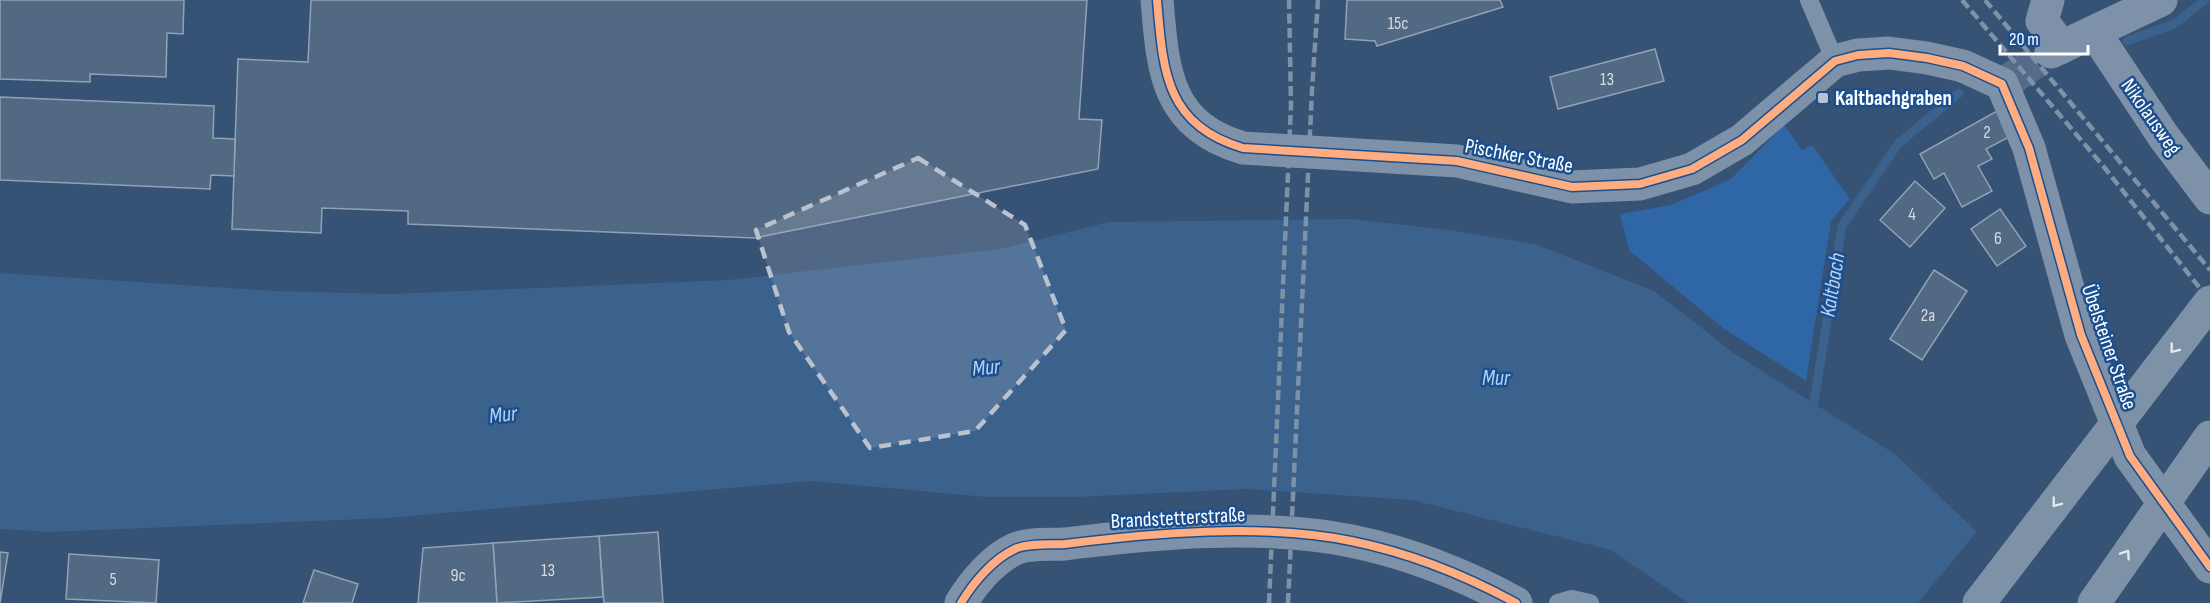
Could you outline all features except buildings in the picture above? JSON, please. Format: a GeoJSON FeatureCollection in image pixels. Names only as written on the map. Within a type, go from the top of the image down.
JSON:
{"type":"FeatureCollection","features":[{"type":"Feature","properties":{"kind":"highway"},"geometry":{"type":"LineString","coordinates":[[1979,603],[2210,302]]}},
{"type":"Feature","properties":{"kind":"highway"},"geometry":{"type":"LineString","coordinates":[[2094,603],[2210,437]]}},
{"type":"Feature","properties":{"kind":"street","name":"Pischker Straße"},"geometry":{"type":"LineString","coordinates":[[1157,0],[1166,78],[1181,110],[1191,122],[1225,142],[1243,148],[1457,161],[1572,187],[1640,184],[1692,169],[1742,140],[1835,60]]}},
{"type":"Feature","properties":{"kind":"street"},"geometry":{"type":"LineString","coordinates":[[2048,0],[2042,21],[2056,50],[2161,0]]}},
{"type":"Feature","properties":{"kind":"street","name":"Nikolausweg"},"geometry":{"type":"LineString","coordinates":[[2095,33],[2170,145],[2210,198]]}},
{"type":"Feature","properties":{"kind":"street","name":"Übelsteiner Straße"},"geometry":{"type":"LineString","coordinates":[[1835,60],[1858,55],[1889,53],[1964,66],[2006,82],[2030,148],[2081,335],[2130,456],[2210,567]]}},
{"type":"Feature","properties":{"kind":"street","name":"Brandstetterstraße"},"geometry":{"type":"LineString","coordinates":[[961,603],[976,579],[1015,549],[1150,535],[1265,532],[1348,540],[1419,558],[1471,578],[1516,603]]}},
{"type":"Feature","properties":{"kind":"lane"},"geometry":{"type":"LineString","coordinates":[[1809,0],[1835,60]]}},
{"type":"Feature","properties":{"kind":"lane"},"geometry":{"type":"LineString","coordinates":[[1558,603],[1572,599],[1590,603]]}},
{"type":"Feature","properties":{"kind":"highlighted area"},"geometry":{"type":"Polygon","coordinates":[[[918,158],[1025,225],[1066,330],[975,431],[870,448],[789,332],[756,230],[918,158]]]}},
{"type":"Feature","properties":{"kind":"shaded area"},"geometry":{"type":"Polygon","coordinates":[[[1784,125],[1802,150],[1812,145],[1850,199],[1831,221],[1806,381],[1724,329],[1629,250],[1620,214],[1671,205],[1731,179],[1784,125]]]}},
{"type":"Feature","properties":{"kind":"water","name":"Mur"},"geometry":{"type":"Polygon","coordinates":[[[1352,219],[1449,230],[1535,244],[1654,291],[1735,354],[1895,454],[2052,603],[1688,603],[1611,550],[1412,500],[1246,489],[1077,497],[986,497],[811,481],[388,518],[49,532],[0,529],[0,273],[274,291],[391,294],[728,280],[1001,249],[1109,222],[1352,219]]]}},
{"type":"Feature","properties":{"kind":"pier"},"geometry":{"type":"Polygon","coordinates":[[[1979,529],[2054,601],[2055,603],[1918,603],[1979,529]]]}},
{"type":"Feature","properties":{"kind":"waterway","name":"Kaltbach"},"geometry":{"type":"LineString","coordinates":[[2127,41],[2174,24],[2205,0]]}},
{"type":"Feature","properties":{"kind":"waterway","name":"Kaltbach"},"geometry":{"type":"LineString","coordinates":[[1812,415],[1842,226],[1898,144],[1959,93]]}},
{"type":"Feature","properties":{"kind":"tunnel"},"geometry":{"type":"LineString","coordinates":[[2009,80],[2051,52]]}},
{"type":"Feature","properties":{"kind":"railway"},"geometry":{"type":"LineString","coordinates":[[1269,603],[1291,105],[1289,0]]}},
{"type":"Feature","properties":{"kind":"railway"},"geometry":{"type":"LineString","coordinates":[[1288,603],[1318,0]]}},
{"type":"Feature","properties":{"kind":"railway"},"geometry":{"type":"LineString","coordinates":[[1962,0],[2104,167],[2210,301]]}},
{"type":"Feature","properties":{"kind":"railway"},"geometry":{"type":"LineString","coordinates":[[1985,0],[2210,270]]}},
{"type":"Feature","properties":{"kind":"cycle path"},"geometry":{"type":"LineString","coordinates":[[1157,0],[1162,49],[1166,72],[1173,92],[1183,110],[1198,125],[1217,138],[1243,148],[1457,161],[1572,187],[1640,184],[1692,169],[1742,140],[1835,61],[1858,55],[1889,53],[1927,58],[1963,66],[2002,84],[2029,148],[2081,335],[2130,456],[2210,567]]}},
{"type":"Feature","properties":{"kind":"cycle path"},"geometry":{"type":"LineString","coordinates":[[961,603],[991,565],[1020,547],[1171,533],[1245,531],[1317,536],[1373,546],[1436,566],[1516,603]]}},
{"type":"Feature","properties":{"kind":"place","name":"Kaltbachgraben"},"geometry":{"type":"Point","coordinates":[1823,98]}}]}
